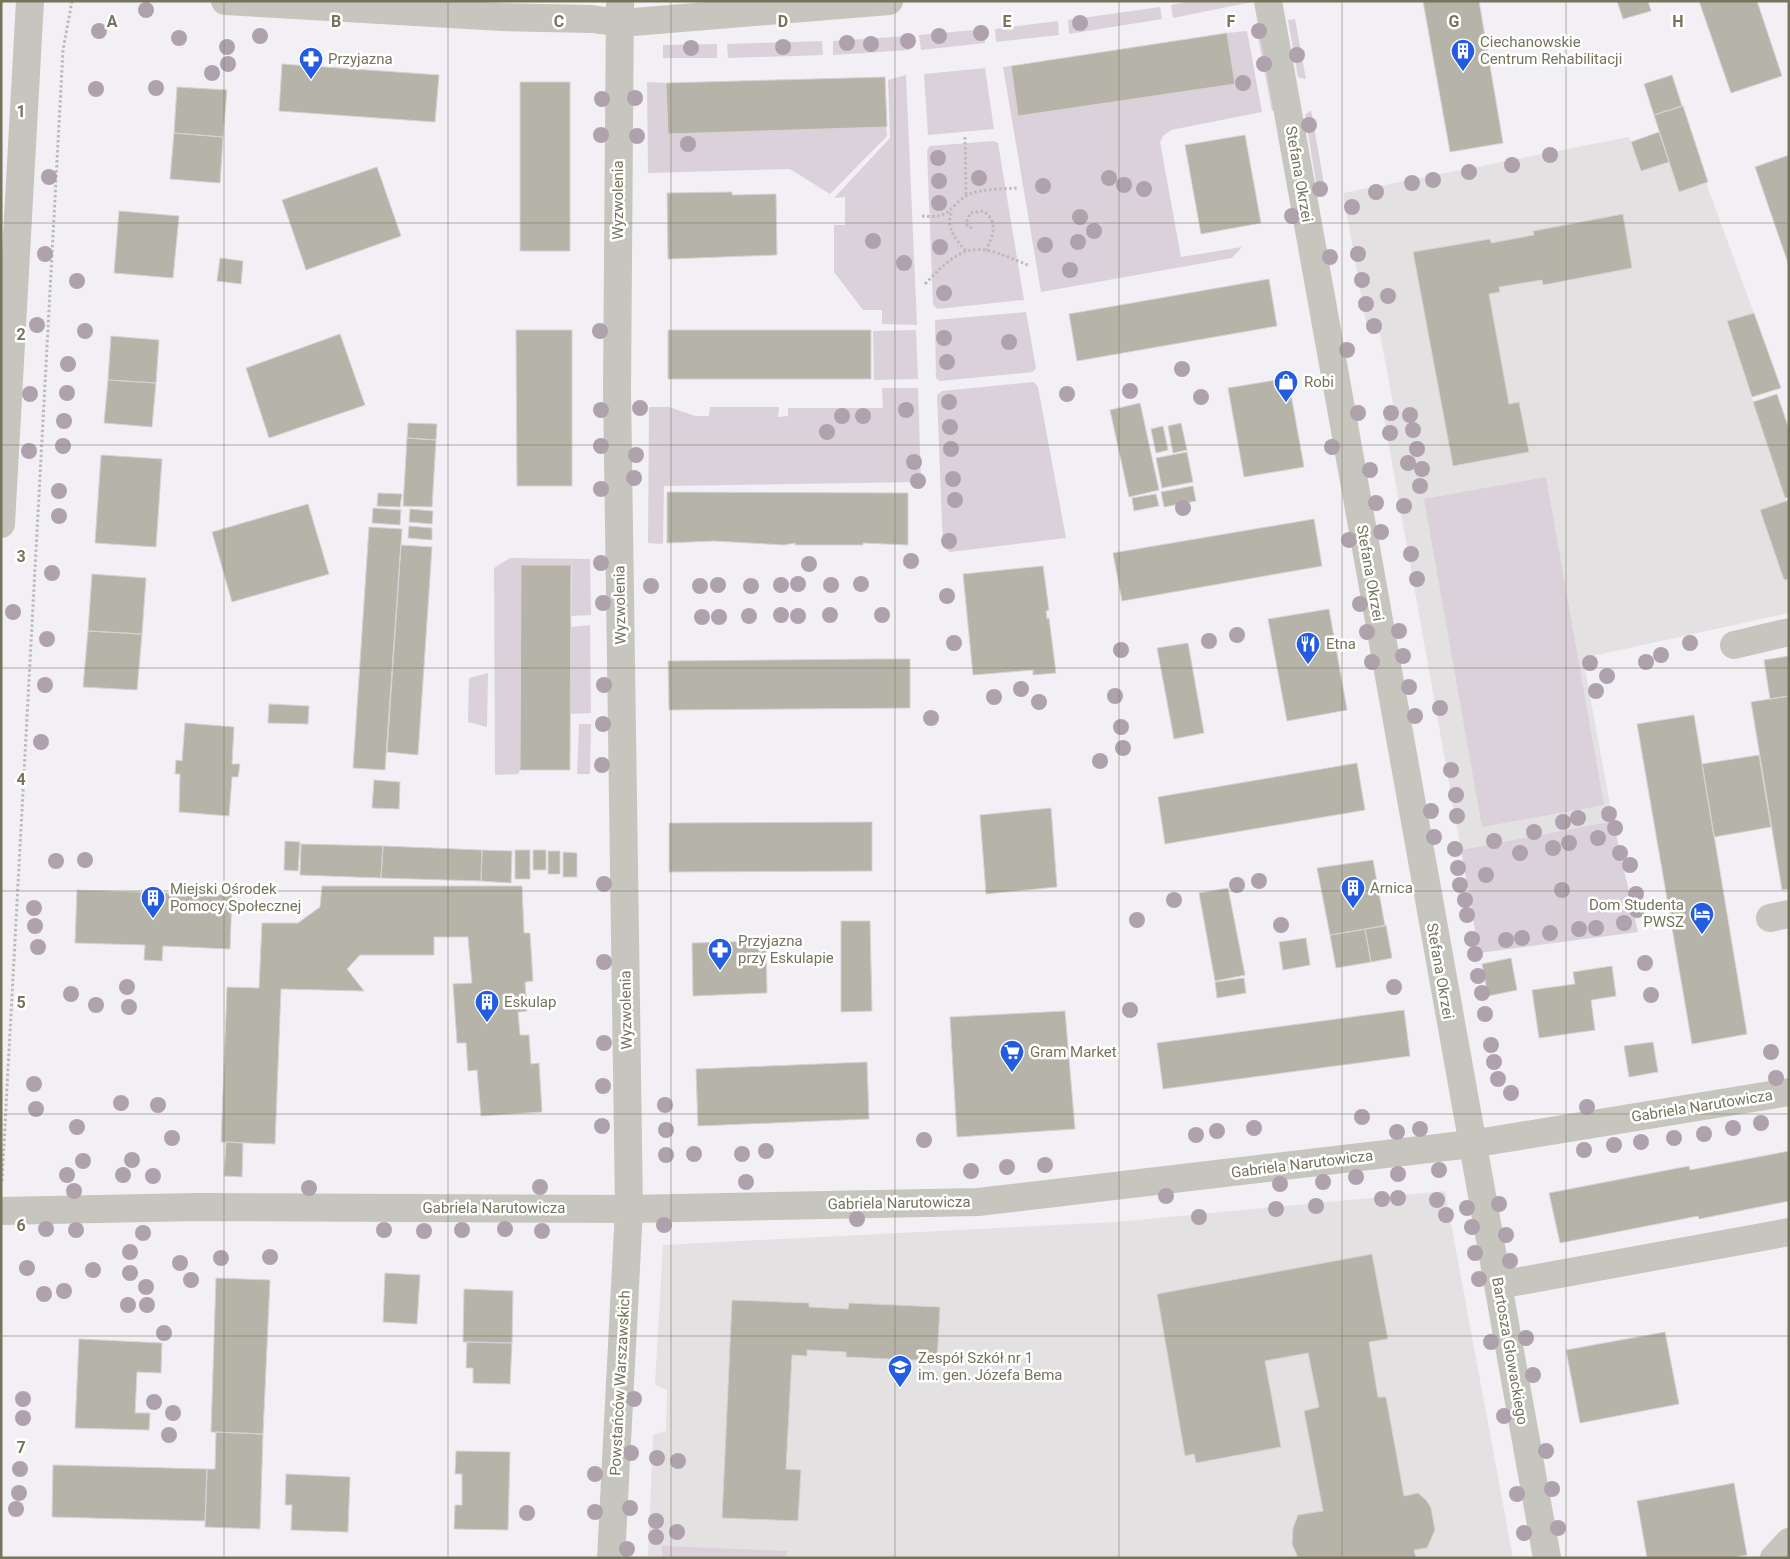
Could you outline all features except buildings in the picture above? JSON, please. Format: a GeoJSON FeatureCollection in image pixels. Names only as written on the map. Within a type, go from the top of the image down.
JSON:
{"type":"FeatureCollection","features":[{"type":"Feature","properties":{"kind":"street"},"geometry":{"type":"LineString","coordinates":[[1,524],[30,1]]}},
{"type":"Feature","properties":{"kind":"street"},"geometry":{"type":"LineString","coordinates":[[225,1],[502,17],[592,19],[621,12],[889,1]]}},
{"type":"Feature","properties":{"kind":"street","name":"Stefana Okrzei"},"geometry":{"type":"LineString","coordinates":[[1268,1],[1471,1144]]}},
{"type":"Feature","properties":{"kind":"street","name":"Wyzwolenia"},"geometry":{"type":"LineString","coordinates":[[621,12],[617,390],[629,1209]]}},
{"type":"Feature","properties":{"kind":"street"},"geometry":{"type":"LineString","coordinates":[[1734,645],[1789,632]]}},
{"type":"Feature","properties":{"kind":"street","name":"Gabriela Narutowicza"},"geometry":{"type":"LineString","coordinates":[[1,1211],[196,1207],[629,1209],[978,1202],[1471,1144],[1789,1092]]}},
{"type":"Feature","properties":{"kind":"street","name":"Bartosza Głowackiego"},"geometry":{"type":"LineString","coordinates":[[1471,1144],[1499,1285],[1547,1558]]}},
{"type":"Feature","properties":{"kind":"street","name":"Powstańców Warszawskich"},"geometry":{"type":"LineString","coordinates":[[611,1558],[629,1209]]}},
{"type":"Feature","properties":{"kind":"street"},"geometry":{"type":"LineString","coordinates":[[1499,1285],[1789,1232]]}},
{"type":"Feature","properties":{"kind":"street"},"geometry":{"type":"LineString","coordinates":[[1774,1558],[1789,1542]]}},
{"type":"Feature","properties":{"kind":"path"},"geometry":{"type":"LineString","coordinates":[[1,1186],[63,60],[72,1]]}},
{"type":"Feature","properties":{"kind":"path"},"geometry":{"type":"LineString","coordinates":[[965,137],[966,197]]}},
{"type":"Feature","properties":{"kind":"path"},"geometry":{"type":"LineString","coordinates":[[922,216],[938,218],[971,193],[1017,188]]}},
{"type":"Feature","properties":{"kind":"path"},"geometry":{"type":"LineString","coordinates":[[951,210],[949,218],[950,228],[957,241],[966,251]]}},
{"type":"Feature","properties":{"kind":"path"},"geometry":{"type":"LineString","coordinates":[[972,228],[968,228],[966,223],[970,213],[983,210],[989,215],[993,222],[993,234],[986,250]]}},
{"type":"Feature","properties":{"kind":"path"},"geometry":{"type":"LineString","coordinates":[[925,284],[959,252],[986,250],[997,252],[1030,266]]}},
{"type":"Feature","properties":{"kind":"shaded area"},"geometry":{"type":"Polygon","coordinates":[[[1190,1],[1252,2],[1173,18],[1171,5],[1190,1]]]}},
{"type":"Feature","properties":{"kind":"shaded area"},"geometry":{"type":"Polygon","coordinates":[[[1160,7],[1162,19],[1069,34],[1068,20],[1160,7]]]}},
{"type":"Feature","properties":{"kind":"shaded area"},"geometry":{"type":"Polygon","coordinates":[[[1295,19],[1306,79],[1298,77],[1288,20],[1295,19]]]}},
{"type":"Feature","properties":{"kind":"shaded area"},"geometry":{"type":"Polygon","coordinates":[[[1058,21],[1059,35],[996,42],[995,29],[1058,21]]]}},
{"type":"Feature","properties":{"kind":"shaded area"},"geometry":{"type":"Polygon","coordinates":[[[1260,25],[1275,110],[1272,111],[1256,26],[1260,25]]]}},
{"type":"Feature","properties":{"kind":"shaded area"},"geometry":{"type":"Polygon","coordinates":[[[984,29],[985,43],[921,50],[919,35],[984,29]]]}},
{"type":"Feature","properties":{"kind":"shaded area"},"geometry":{"type":"Polygon","coordinates":[[[1247,31],[1262,112],[1171,130],[1163,136],[1160,142],[1181,257],[1242,247],[1232,258],[1041,292],[1003,67],[1011,66],[1018,115],[1235,83],[1227,33],[1247,31]]]}},
{"type":"Feature","properties":{"kind":"shaded area"},"geometry":{"type":"Polygon","coordinates":[[[909,36],[910,50],[833,55],[833,41],[909,36]]]}},
{"type":"Feature","properties":{"kind":"shaded area"},"geometry":{"type":"Polygon","coordinates":[[[822,41],[823,55],[728,58],[727,44],[822,41]]]}},
{"type":"Feature","properties":{"kind":"shaded area"},"geometry":{"type":"Polygon","coordinates":[[[717,44],[717,58],[663,58],[663,45],[717,44]]]}},
{"type":"Feature","properties":{"kind":"shaded area"},"geometry":{"type":"Polygon","coordinates":[[[985,68],[994,129],[928,135],[924,74],[985,68]]]}},
{"type":"Feature","properties":{"kind":"shaded area"},"geometry":{"type":"Polygon","coordinates":[[[906,75],[917,325],[882,324],[882,310],[863,310],[834,272],[834,225],[845,225],[845,197],[834,198],[890,138],[888,80],[906,75]]]}},
{"type":"Feature","properties":{"kind":"shaded area"},"geometry":{"type":"Polygon","coordinates":[[[647,82],[666,83],[668,134],[886,127],[887,136],[830,194],[790,169],[648,173],[647,82]]]}},
{"type":"Feature","properties":{"kind":"shaded area"},"geometry":{"type":"Polygon","coordinates":[[[1311,110],[1325,189],[1318,195],[1305,115],[1311,110]]]}},
{"type":"Feature","properties":{"kind":"shaded area"},"geometry":{"type":"Polygon","coordinates":[[[1629,137],[1641,171],[1669,162],[1679,192],[1706,183],[1754,313],[1727,322],[1786,501],[1760,510],[1784,580],[1789,579],[1789,613],[1583,658],[1613,821],[1461,850],[1384,418],[1394,408],[1380,334],[1367,328],[1343,193],[1629,137]]]}},
{"type":"Feature","properties":{"kind":"shaded area"},"geometry":{"type":"Polygon","coordinates":[[[994,141],[998,143],[1024,300],[937,309],[933,305],[927,150],[930,146],[994,141]]]}},
{"type":"Feature","properties":{"kind":"shaded area"},"geometry":{"type":"Polygon","coordinates":[[[1026,312],[1036,368],[1033,372],[940,381],[936,378],[935,320],[1026,312]]]}},
{"type":"Feature","properties":{"kind":"shaded area"},"geometry":{"type":"Polygon","coordinates":[[[916,330],[918,379],[874,380],[873,331],[916,330]]]}},
{"type":"Feature","properties":{"kind":"shaded area"},"geometry":{"type":"Polygon","coordinates":[[[1034,382],[1038,387],[1066,538],[950,552],[943,547],[937,395],[942,391],[1034,382]]]}},
{"type":"Feature","properties":{"kind":"shaded area"},"geometry":{"type":"Polygon","coordinates":[[[882,388],[918,388],[921,482],[664,486],[663,544],[648,543],[649,407],[669,407],[695,416],[709,416],[710,407],[779,407],[778,417],[788,416],[788,408],[883,408],[882,388]]]}},
{"type":"Feature","properties":{"kind":"shaded area"},"geometry":{"type":"Polygon","coordinates":[[[1546,477],[1604,805],[1482,827],[1424,499],[1546,477]]]}},
{"type":"Feature","properties":{"kind":"shaded area"},"geometry":{"type":"Polygon","coordinates":[[[510,558],[590,559],[591,615],[571,616],[572,565],[521,566],[520,770],[518,774],[495,775],[494,568],[510,558]]]}},
{"type":"Feature","properties":{"kind":"shaded area"},"geometry":{"type":"Polygon","coordinates":[[[590,625],[591,713],[570,714],[571,627],[590,625]]]}},
{"type":"Feature","properties":{"kind":"shaded area"},"geometry":{"type":"Polygon","coordinates":[[[488,673],[487,727],[468,722],[469,678],[488,673]]]}},
{"type":"Feature","properties":{"kind":"shaded area"},"geometry":{"type":"Polygon","coordinates":[[[579,724],[591,724],[590,774],[577,774],[579,724]]]}},
{"type":"Feature","properties":{"kind":"shaded area"},"geometry":{"type":"Polygon","coordinates":[[[1613,821],[1638,932],[1479,953],[1461,850],[1613,821]]]}},
{"type":"Feature","properties":{"kind":"shaded area"},"geometry":{"type":"Polygon","coordinates":[[[1445,1191],[1513,1558],[648,1558],[653,1435],[666,1431],[667,1390],[655,1385],[663,1245],[1116,1222],[1445,1191]]]}},
{"type":"Feature","properties":{"kind":"shaded area"},"geometry":{"type":"Polygon","coordinates":[[[662,1546],[787,1551],[786,1558],[662,1558],[662,1546]]]}},
{"type":"Feature","properties":{"kind":"place","name":"Ciechanowskie Centrum Rehabilitacji"},"geometry":{"type":"Point","coordinates":[1463,72]}},
{"type":"Feature","properties":{"kind":"place","name":"Przyjazna"},"geometry":{"type":"Point","coordinates":[311,80]}},
{"type":"Feature","properties":{"kind":"place","name":"Robi"},"geometry":{"type":"Point","coordinates":[1286,403]}},
{"type":"Feature","properties":{"kind":"place","name":"Etna"},"geometry":{"type":"Point","coordinates":[1308,665]}},
{"type":"Feature","properties":{"kind":"place","name":"Arnica"},"geometry":{"type":"Point","coordinates":[1353,909]}},
{"type":"Feature","properties":{"kind":"place","name":"Miejski Ośrodek Pomocy Społecznej"},"geometry":{"type":"Point","coordinates":[153,919]}},
{"type":"Feature","properties":{"kind":"place","name":"Dom Studenta PWSZ"},"geometry":{"type":"Point","coordinates":[1702,935]}},
{"type":"Feature","properties":{"kind":"place","name":"Przyjazna przy Eskulapie"},"geometry":{"type":"Point","coordinates":[720,971]}},
{"type":"Feature","properties":{"kind":"place","name":"Eskulap"},"geometry":{"type":"Point","coordinates":[487,1023]}},
{"type":"Feature","properties":{"kind":"place","name":"Gram Market"},"geometry":{"type":"Point","coordinates":[1012,1073]}},
{"type":"Feature","properties":{"kind":"place","name":"Zespół Szkół nr 1 im. gen. Józefa Bema"},"geometry":{"type":"Point","coordinates":[900,1388]}}]}
